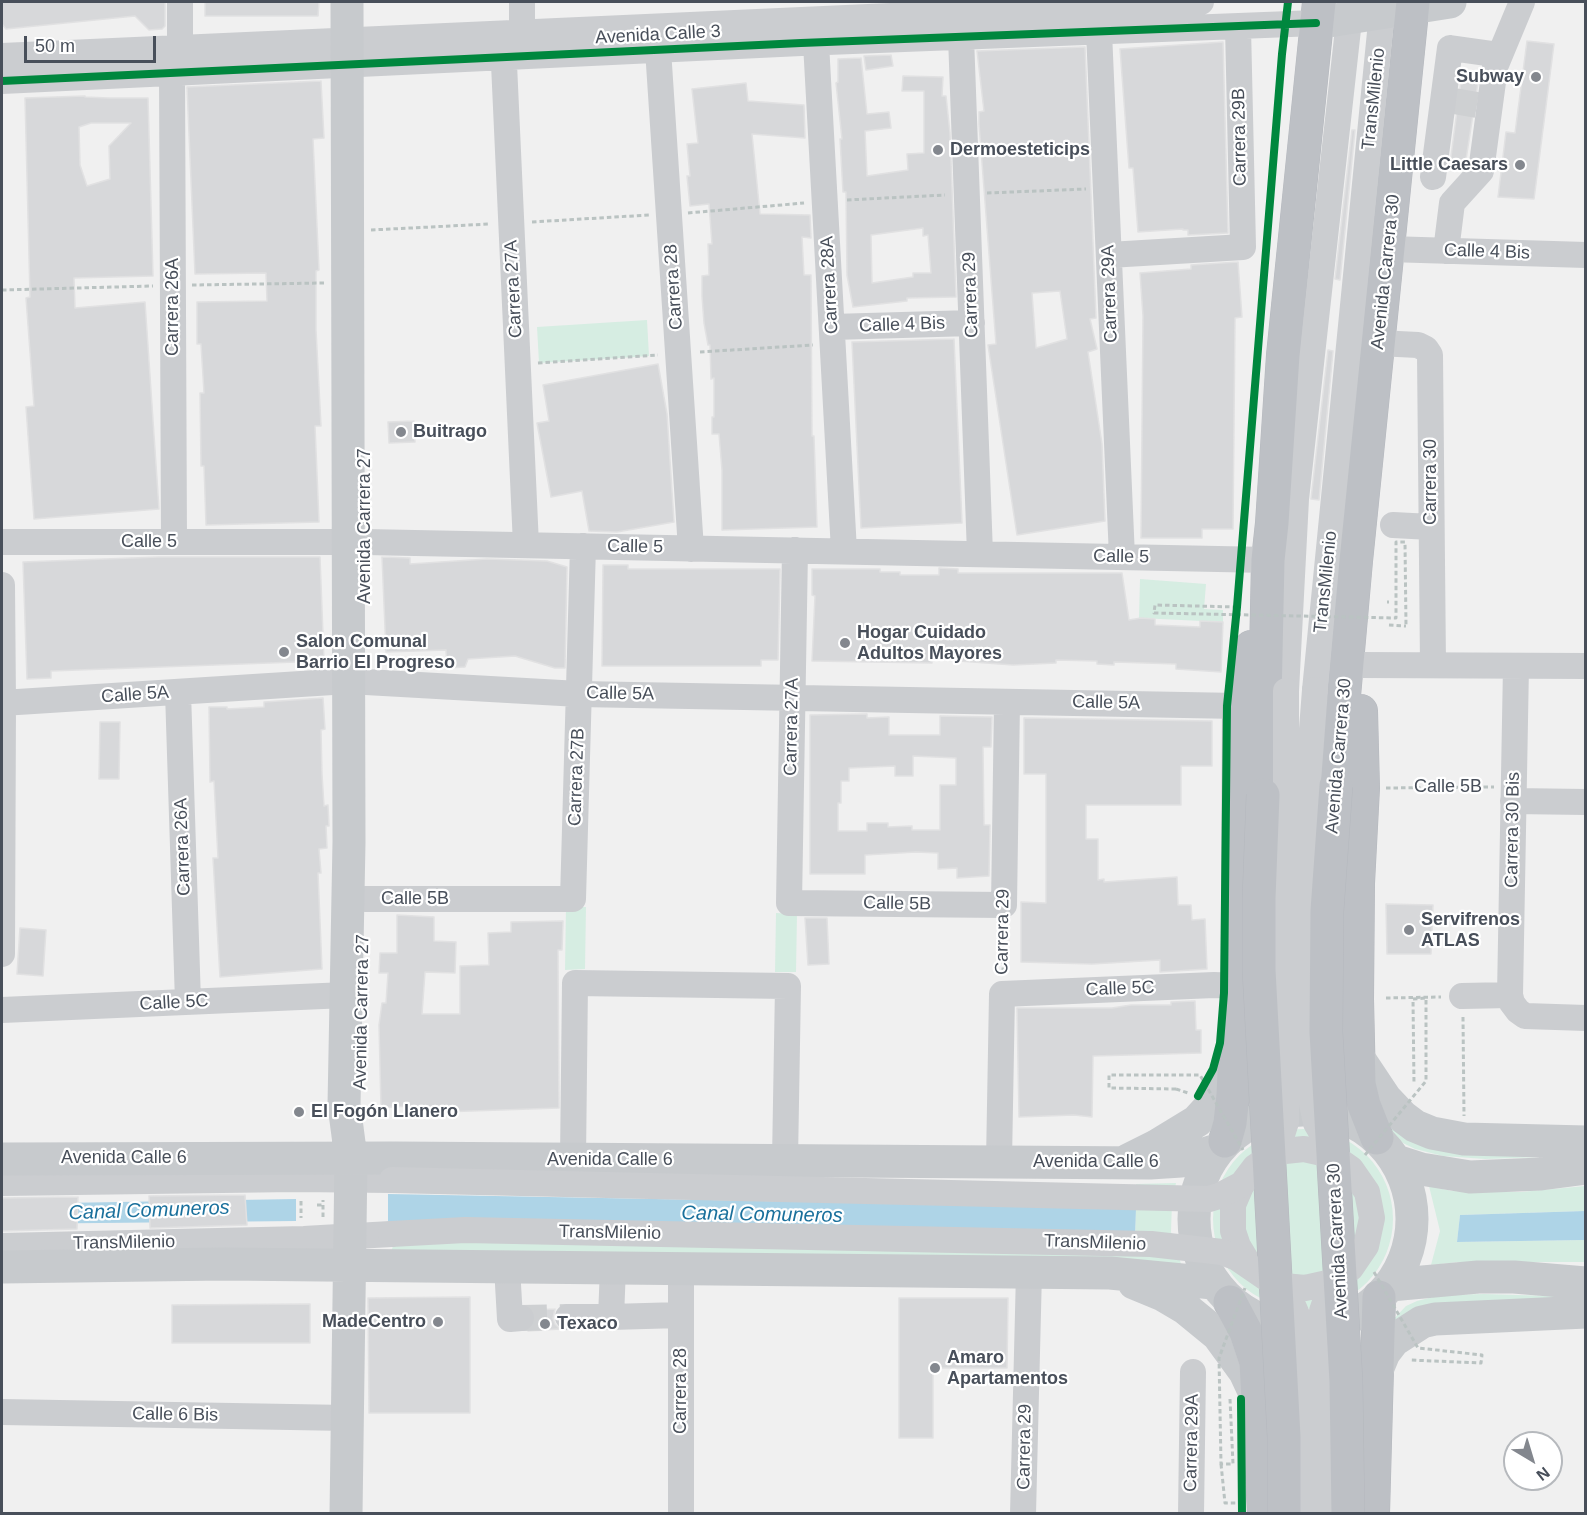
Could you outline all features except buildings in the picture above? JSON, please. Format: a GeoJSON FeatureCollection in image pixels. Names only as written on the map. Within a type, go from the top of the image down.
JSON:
{"type":"FeatureCollection","features":[{"type":"Feature","properties":{"kind":"highway","name":"Avenida Carrera 30"},"geometry":{"type":"LineString","coordinates":[[1348,1514],[1346,1381],[1326,1032],[1327,911],[1356,561],[1405,82],[1398,6]]}},
{"type":"Feature","properties":{"kind":"highway"},"geometry":{"type":"LineString","coordinates":[[1284,1514],[1284,1437],[1259,970],[1259,898],[1268,560],[1283,355],[1317,12]]}},
{"type":"Feature","properties":{"kind":"highway"},"geometry":{"type":"LineString","coordinates":[[1221,1145],[1230,1123],[1222,1070],[1238,986],[1239,706],[1268,560]]}},
{"type":"Feature","properties":{"kind":"highway"},"geometry":{"type":"LineString","coordinates":[[1356,561],[1363,788],[1358,883],[1359,1084],[1379,1152]]}},
{"type":"Feature","properties":{"kind":"highway"},"geometry":{"type":"LineString","coordinates":[[1373,1514],[1381,1285]]}},
{"type":"Feature","properties":{"kind":"highway"},"geometry":{"type":"LineString","coordinates":[[1222,1293],[1246,1332],[1252,1347],[1257,1373],[1258,1400],[1250,1503]]}},
{"type":"Feature","properties":{"kind":"main road","name":"Avenida Carrera 27"},"geometry":{"type":"LineString","coordinates":[[346,2],[356,52],[365,231],[357,542]]}},
{"type":"Feature","properties":{"kind":"main road","name":"Avenida Carrera 27"},"geometry":{"type":"LineString","coordinates":[[342,1178],[360,1105],[365,899],[357,682],[356,52],[365,2]]}},
{"type":"Feature","properties":{"kind":"main road","name":"Avenida Calle 3"},"geometry":{"type":"LineString","coordinates":[[1317,12],[1450,2]]}},
{"type":"Feature","properties":{"kind":"main road","name":"Avenida Carrera 27"},"geometry":{"type":"LineString","coordinates":[[346,1514],[348,1418],[341,1241],[349,842],[357,682]]}},
{"type":"Feature","properties":{"kind":"main road"},"geometry":{"type":"LineString","coordinates":[[1359,1059],[1385,1098],[1403,1117],[1415,1126],[1432,1133],[1464,1139],[1586,1142]]}},
{"type":"Feature","properties":{"kind":"main road"},"geometry":{"type":"LineString","coordinates":[[1124,1162],[1197,1121],[1220,1096],[1222,1070]]}},
{"type":"Feature","properties":{"kind":"main road"},"geometry":{"type":"LineString","coordinates":[[1301,1109],[1328,1112],[1354,1122],[1379,1152],[1406,1181],[1411,1202],[1412,1224],[1409,1245],[1401,1266],[1381,1285],[1365,1309],[1349,1318],[1314,1328],[1278,1326],[1245,1313],[1222,1293],[1199,1258],[1193,1230],[1194,1202],[1202,1174],[1221,1145],[1248,1124],[1273,1113],[1301,1109]]}},
{"type":"Feature","properties":{"kind":"main road","name":"Avenida Calle 6"},"geometry":{"type":"LineString","coordinates":[[2,1159],[342,1178],[573,1160],[1180,1161],[1221,1145]]}},
{"type":"Feature","properties":{"kind":"main road"},"geometry":{"type":"LineString","coordinates":[[1379,1152],[1421,1169],[1470,1177],[1541,1174],[1586,1168]]}},
{"type":"Feature","properties":{"kind":"main road"},"geometry":{"type":"LineString","coordinates":[[2,1267],[142,1264],[341,1241],[507,1267],[1110,1273],[1222,1293]]}},
{"type":"Feature","properties":{"kind":"main road"},"geometry":{"type":"LineString","coordinates":[[1110,1273],[1163,1295],[1201,1320],[1230,1350],[1245,1372],[1258,1400]]}},
{"type":"Feature","properties":{"kind":"main road"},"geometry":{"type":"LineString","coordinates":[[1381,1285],[1478,1277],[1514,1277],[1586,1283]]}},
{"type":"Feature","properties":{"kind":"main road"},"geometry":{"type":"LineString","coordinates":[[1377,1370],[1384,1353],[1394,1340],[1410,1329],[1435,1319],[1586,1312]]}},
{"type":"Feature","properties":{"kind":"street"},"geometry":{"type":"LineString","coordinates":[[180,2],[180,47]]}},
{"type":"Feature","properties":{"kind":"street","name":"Carrera 27A"},"geometry":{"type":"LineString","coordinates":[[522,2],[504,57],[526,545]]}},
{"type":"Feature","properties":{"kind":"street","name":"Avenida Calle 3"},"geometry":{"type":"LineString","coordinates":[[2,81],[172,73],[512,32],[657,38],[765,11],[816,30],[880,9],[1201,2]]}},
{"type":"Feature","properties":{"kind":"street"},"geometry":{"type":"LineString","coordinates":[[1433,177],[1466,103],[1495,67],[1522,2]]}},
{"type":"Feature","properties":{"kind":"street","name":"TransMilenio"},"geometry":{"type":"LineString","coordinates":[[1337,1158],[1316,1123],[1305,1070],[1303,958],[1308,781],[1315,690],[1398,6]]}},
{"type":"Feature","properties":{"kind":"street","name":"TransMilenio"},"geometry":{"type":"LineString","coordinates":[[1271,1156],[1279,1144],[1286,1122],[1286,691],[1296,499],[1350,10]]}},
{"type":"Feature","properties":{"kind":"street","name":"Avenida Calle 3"},"geometry":{"type":"LineString","coordinates":[[2,56],[180,47],[504,57],[657,38],[816,30],[961,37],[1238,27],[1317,12]]}},
{"type":"Feature","properties":{"kind":"street","name":"Carrera 29B"},"geometry":{"type":"LineString","coordinates":[[1108,255],[1243,247],[1238,27]]}},
{"type":"Feature","properties":{"kind":"street","name":"Carrera 28A"},"geometry":{"type":"LineString","coordinates":[[816,30],[844,551]]}},
{"type":"Feature","properties":{"kind":"street","name":"Carrera 29A"},"geometry":{"type":"LineString","coordinates":[[1099,32],[1122,557]]}},
{"type":"Feature","properties":{"kind":"street","name":"Carrera 29"},"geometry":{"type":"LineString","coordinates":[[961,37],[980,554]]}},
{"type":"Feature","properties":{"kind":"street","name":"Carrera 28"},"geometry":{"type":"LineString","coordinates":[[657,38],[691,549]]}},
{"type":"Feature","properties":{"kind":"street"},"geometry":{"type":"LineString","coordinates":[[1446,251],[1452,203],[1481,171],[1466,103],[1450,48],[1500,55]]}},
{"type":"Feature","properties":{"kind":"street","name":"Carrera 26A"},"geometry":{"type":"LineString","coordinates":[[172,73],[174,542]]}},
{"type":"Feature","properties":{"kind":"street"},"geometry":{"type":"LineString","coordinates":[[1405,82],[1466,103]]}},
{"type":"Feature","properties":{"kind":"street"},"geometry":{"type":"LineString","coordinates":[[1396,174],[1472,181]]}},
{"type":"Feature","properties":{"kind":"street","name":"Calle 4 Bis"},"geometry":{"type":"LineString","coordinates":[[1388,249],[1586,255]]}},
{"type":"Feature","properties":{"kind":"street","name":"Calle 4 Bis"},"geometry":{"type":"LineString","coordinates":[[832,327],[972,323]]}},
{"type":"Feature","properties":{"kind":"street","name":"Carrera 30"},"geometry":{"type":"LineString","coordinates":[[1378,343],[1418,345],[1426,349],[1430,355],[1433,665]]}},
{"type":"Feature","properties":{"kind":"street"},"geometry":{"type":"LineString","coordinates":[[1393,525],[1431,527]]}},
{"type":"Feature","properties":{"kind":"street","name":"Calle 5"},"geometry":{"type":"LineString","coordinates":[[2,542],[357,542],[1268,560]]}},
{"type":"Feature","properties":{"kind":"street","name":"Carrera 27B"},"geometry":{"type":"LineString","coordinates":[[573,899],[583,546]]}},
{"type":"Feature","properties":{"kind":"street","name":"Carrera 27A"},"geometry":{"type":"LineString","coordinates":[[789,903],[795,550]]}},
{"type":"Feature","properties":{"kind":"street"},"geometry":{"type":"LineString","coordinates":[[2,585],[2,954]]}},
{"type":"Feature","properties":{"kind":"street"},"geometry":{"type":"LineString","coordinates":[[1360,665],[1586,666]]}},
{"type":"Feature","properties":{"kind":"street","name":"Carrera 30 Bis"},"geometry":{"type":"LineString","coordinates":[[1509,995],[1516,666]]}},
{"type":"Feature","properties":{"kind":"street","name":"Calle 5A"},"geometry":{"type":"LineString","coordinates":[[2,703],[357,682],[579,693],[1239,706]]}},
{"type":"Feature","properties":{"kind":"street","name":"Carrera 26A"},"geometry":{"type":"LineString","coordinates":[[178,692],[188,1002]]}},
{"type":"Feature","properties":{"kind":"street","name":"Carrera 29"},"geometry":{"type":"LineString","coordinates":[[1004,905],[1007,702]]}},
{"type":"Feature","properties":{"kind":"street"},"geometry":{"type":"LineString","coordinates":[[1513,794],[1586,802]]}},
{"type":"Feature","properties":{"kind":"street","name":"Calle 5B"},"geometry":{"type":"LineString","coordinates":[[365,899],[573,899]]}},
{"type":"Feature","properties":{"kind":"street","name":"Calle 5B"},"geometry":{"type":"LineString","coordinates":[[789,903],[1004,905]]}},
{"type":"Feature","properties":{"kind":"street"},"geometry":{"type":"LineString","coordinates":[[573,1160],[575,983],[788,986],[785,1160]]}},
{"type":"Feature","properties":{"kind":"street","name":"Calle 5C"},"geometry":{"type":"LineString","coordinates":[[1002,994],[1214,985],[1238,986]]}},
{"type":"Feature","properties":{"kind":"street","name":"Carrera 29"},"geometry":{"type":"LineString","coordinates":[[999,1161],[1002,994]]}},
{"type":"Feature","properties":{"kind":"street","name":"Calle 5C"},"geometry":{"type":"LineString","coordinates":[[2,1010],[346,995]]}},
{"type":"Feature","properties":{"kind":"street"},"geometry":{"type":"LineString","coordinates":[[1462,996],[1509,995],[1518,1011],[1525,1016],[1586,1018]]}},
{"type":"Feature","properties":{"kind":"street","name":"TransMilenio"},"geometry":{"type":"LineString","coordinates":[[1250,1266],[1238,1246],[1232,1222],[1233,1205],[1242,1184],[1255,1167],[1271,1156],[1285,1151],[1318,1150],[1337,1158],[1351,1169],[1362,1183],[1370,1200],[1372,1218],[1369,1236],[1362,1254],[1351,1268],[1332,1282],[1311,1288],[1291,1287],[1272,1282]]}},
{"type":"Feature","properties":{"kind":"street","name":"TransMilenio"},"geometry":{"type":"LineString","coordinates":[[2,1183],[342,1178],[1209,1199],[1242,1184]]}},
{"type":"Feature","properties":{"kind":"street","name":"TransMilenio"},"geometry":{"type":"LineString","coordinates":[[2,1246],[304,1239],[341,1241],[391,1233],[465,1230],[1151,1244],[1222,1252],[1230,1254],[1272,1282],[1292,1303],[1301,1324],[1307,1419],[1307,1514]]}},
{"type":"Feature","properties":{"kind":"street"},"geometry":{"type":"LineString","coordinates":[[507,1267],[510,1319],[521,1318]]}},
{"type":"Feature","properties":{"kind":"street"},"geometry":{"type":"LineString","coordinates":[[611,1317],[613,1268]]}},
{"type":"Feature","properties":{"kind":"street","name":"Carrera 28"},"geometry":{"type":"LineString","coordinates":[[681,1268],[681,1514]]}},
{"type":"Feature","properties":{"kind":"street","name":"Carrera 29"},"geometry":{"type":"LineString","coordinates":[[1023,1514],[1029,1272]]}},
{"type":"Feature","properties":{"kind":"street","name":"TransMilenio"},"geometry":{"type":"LineString","coordinates":[[1327,1514],[1322,1311],[1327,1296],[1341,1276]]}},
{"type":"Feature","properties":{"kind":"street"},"geometry":{"type":"LineString","coordinates":[[568,1317],[680,1315]]}},
{"type":"Feature","properties":{"kind":"street","name":"Carrera 29A"},"geometry":{"type":"LineString","coordinates":[[1191,1514],[1193,1372]]}},
{"type":"Feature","properties":{"kind":"street","name":"Calle 6 Bis"},"geometry":{"type":"LineString","coordinates":[[2,1412],[348,1418]]}},
{"type":"Feature","properties":{"kind":"path"},"geometry":{"type":"LineString","coordinates":[[365,231],[669,214],[825,201],[1106,188]]}},
{"type":"Feature","properties":{"kind":"path"},"geometry":{"type":"LineString","coordinates":[[1238,607],[1155,605],[1154,613],[1396,618],[1396,542],[1406,542],[1406,626],[1389,625]]}},
{"type":"Feature","properties":{"kind":"path"},"geometry":{"type":"LineString","coordinates":[[1235,629],[1238,597]]}},
{"type":"Feature","properties":{"kind":"path"},"geometry":{"type":"LineString","coordinates":[[1386,998],[1462,996],[1464,1123]]}},
{"type":"Feature","properties":{"kind":"path"},"geometry":{"type":"LineString","coordinates":[[1379,1152],[1426,1081],[1425,999],[1413,999],[1414,1084]]}},
{"type":"Feature","properties":{"kind":"path"},"geometry":{"type":"LineString","coordinates":[[1198,1096],[1222,1070]]}},
{"type":"Feature","properties":{"kind":"path"},"geometry":{"type":"LineString","coordinates":[[323,1205],[342,1178]]}},
{"type":"Feature","properties":{"kind":"path"},"geometry":{"type":"LineString","coordinates":[[301,1193],[302,1227]]}},
{"type":"Feature","properties":{"kind":"path"},"geometry":{"type":"LineString","coordinates":[[317,1205],[323,1205]]}},
{"type":"Feature","properties":{"kind":"path"},"geometry":{"type":"LineString","coordinates":[[323,1205],[341,1241]]}},
{"type":"Feature","properties":{"kind":"path"},"geometry":{"type":"LineString","coordinates":[[1381,1285],[1419,1348],[1482,1354],[1481,1363],[1410,1359]]}},
{"type":"Feature","properties":{"kind":"path"},"geometry":{"type":"LineString","coordinates":[[1242,1457],[1242,1469]]}},
{"type":"Feature","properties":{"kind":"path"},"geometry":{"type":"LineString","coordinates":[[1221,1464],[1225,1503],[1250,1503]]}},
{"type":"Feature","properties":{"kind":"path"},"geometry":{"type":"LineString","coordinates":[[1242,1514],[1250,1503]]}},
{"type":"Feature","properties":{"kind":"green space"},"geometry":{"type":"Polygon","coordinates":[[[647,320],[649,356],[539,363],[537,327],[647,320]]]}},
{"type":"Feature","properties":{"kind":"green space"},"geometry":{"type":"Polygon","coordinates":[[[1140,579],[1206,584],[1204,609],[1223,610],[1223,622],[1139,618],[1140,579]]]}},
{"type":"Feature","properties":{"kind":"green space"},"geometry":{"type":"Polygon","coordinates":[[[566,907],[586,907],[585,969],[565,970],[566,907]]]}},
{"type":"Feature","properties":{"kind":"green space"},"geometry":{"type":"Polygon","coordinates":[[[776,913],[797,914],[796,972],[775,972],[776,913]]]}},
{"type":"Feature","properties":{"kind":"green space"},"geometry":{"type":"Polygon","coordinates":[[[1391,1113],[1542,1157],[1485,1159],[1443,1156],[1415,1149],[1390,1132],[1391,1113]]]}},
{"type":"Feature","properties":{"kind":"green space"},"geometry":{"type":"Polygon","coordinates":[[[1303,1129],[1337,1136],[1353,1144],[1367,1155],[1378,1169],[1386,1185],[1393,1219],[1386,1253],[1378,1269],[1367,1283],[1353,1294],[1337,1302],[1303,1309],[1269,1302],[1253,1294],[1239,1283],[1228,1269],[1220,1253],[1213,1219],[1220,1185],[1228,1169],[1239,1155],[1253,1144],[1269,1136],[1303,1129]]]}},
{"type":"Feature","properties":{"kind":"green space"},"geometry":{"type":"Polygon","coordinates":[[[1176,1183],[1172,1202],[1171,1232],[1181,1264],[391,1252],[393,1246],[471,1240],[1135,1251],[1136,1184],[1176,1183]]]}},
{"type":"Feature","properties":{"kind":"green space"},"geometry":{"type":"Polygon","coordinates":[[[1429,1186],[1452,1191],[1521,1192],[1585,1186],[1585,1211],[1460,1215],[1457,1242],[1585,1240],[1585,1262],[1459,1262],[1431,1265],[1440,1231],[1429,1186]]]}},
{"type":"Feature","properties":{"kind":"green space"},"geometry":{"type":"Polygon","coordinates":[[[1441,1295],[1585,1297],[1388,1325],[1406,1306],[1417,1301],[1441,1295]]]}},
{"type":"Feature","properties":{"kind":"water","name":"Canal Comuneros"},"geometry":{"type":"Polygon","coordinates":[[[388,1194],[1136,1208],[1135,1237],[388,1222],[388,1194]]]}},
{"type":"Feature","properties":{"kind":"water","name":"Canal Comuneros"},"geometry":{"type":"Polygon","coordinates":[[[296,1199],[296,1221],[2,1224],[2,1204],[296,1199]]]}},
{"type":"Feature","properties":{"kind":"water"},"geometry":{"type":"Polygon","coordinates":[[[1585,1211],[1585,1240],[1457,1242],[1460,1215],[1585,1211]]]}},
{"type":"Feature","properties":{"kind":"tunnel"},"geometry":{"type":"LineString","coordinates":[[1454,101],[1477,105]]}},
{"type":"Feature","properties":{"kind":"tunnel"},"geometry":{"type":"LineString","coordinates":[[521,1318],[568,1317]]}},
{"type":"Feature","properties":{"kind":"cycle path"},"geometry":{"type":"LineString","coordinates":[[1198,1096],[1213,1069],[1220,1043],[1224,993],[1227,706],[1288,2]]}},
{"type":"Feature","properties":{"kind":"cycle path"},"geometry":{"type":"LineString","coordinates":[[2,81],[801,43],[1316,23]]}},
{"type":"Feature","properties":{"kind":"cycle path"},"geometry":{"type":"LineString","coordinates":[[1241,1399],[1242,1514]]}},
{"type":"Feature","properties":{"kind":"place","name":"Subway"},"geometry":{"type":"Point","coordinates":[1536,77]}},
{"type":"Feature","properties":{"kind":"place","name":"Dermoesteticips"},"geometry":{"type":"Point","coordinates":[938,150]}},
{"type":"Feature","properties":{"kind":"place","name":"Little Caesars"},"geometry":{"type":"Point","coordinates":[1520,165]}},
{"type":"Feature","properties":{"kind":"place","name":"Buitrago"},"geometry":{"type":"Point","coordinates":[401,432]}},
{"type":"Feature","properties":{"kind":"place","name":"Hogar Cuidado Adultos Mayores"},"geometry":{"type":"Point","coordinates":[845,643]}},
{"type":"Feature","properties":{"kind":"place","name":"Salon Comunal Barrio El Progreso"},"geometry":{"type":"Point","coordinates":[284,652]}},
{"type":"Feature","properties":{"kind":"place","name":"Servifrenos ATLAS"},"geometry":{"type":"Point","coordinates":[1409,930]}},
{"type":"Feature","properties":{"kind":"place","name":"El Fogón Llanero"},"geometry":{"type":"Point","coordinates":[299,1112]}},
{"type":"Feature","properties":{"kind":"place","name":"MadeCentro"},"geometry":{"type":"Point","coordinates":[438,1322]}},
{"type":"Feature","properties":{"kind":"place","name":"Texaco"},"geometry":{"type":"Point","coordinates":[545,1324]}},
{"type":"Feature","properties":{"kind":"place","name":"Amaro Apartamentos"},"geometry":{"type":"Point","coordinates":[935,1368]}}]}
